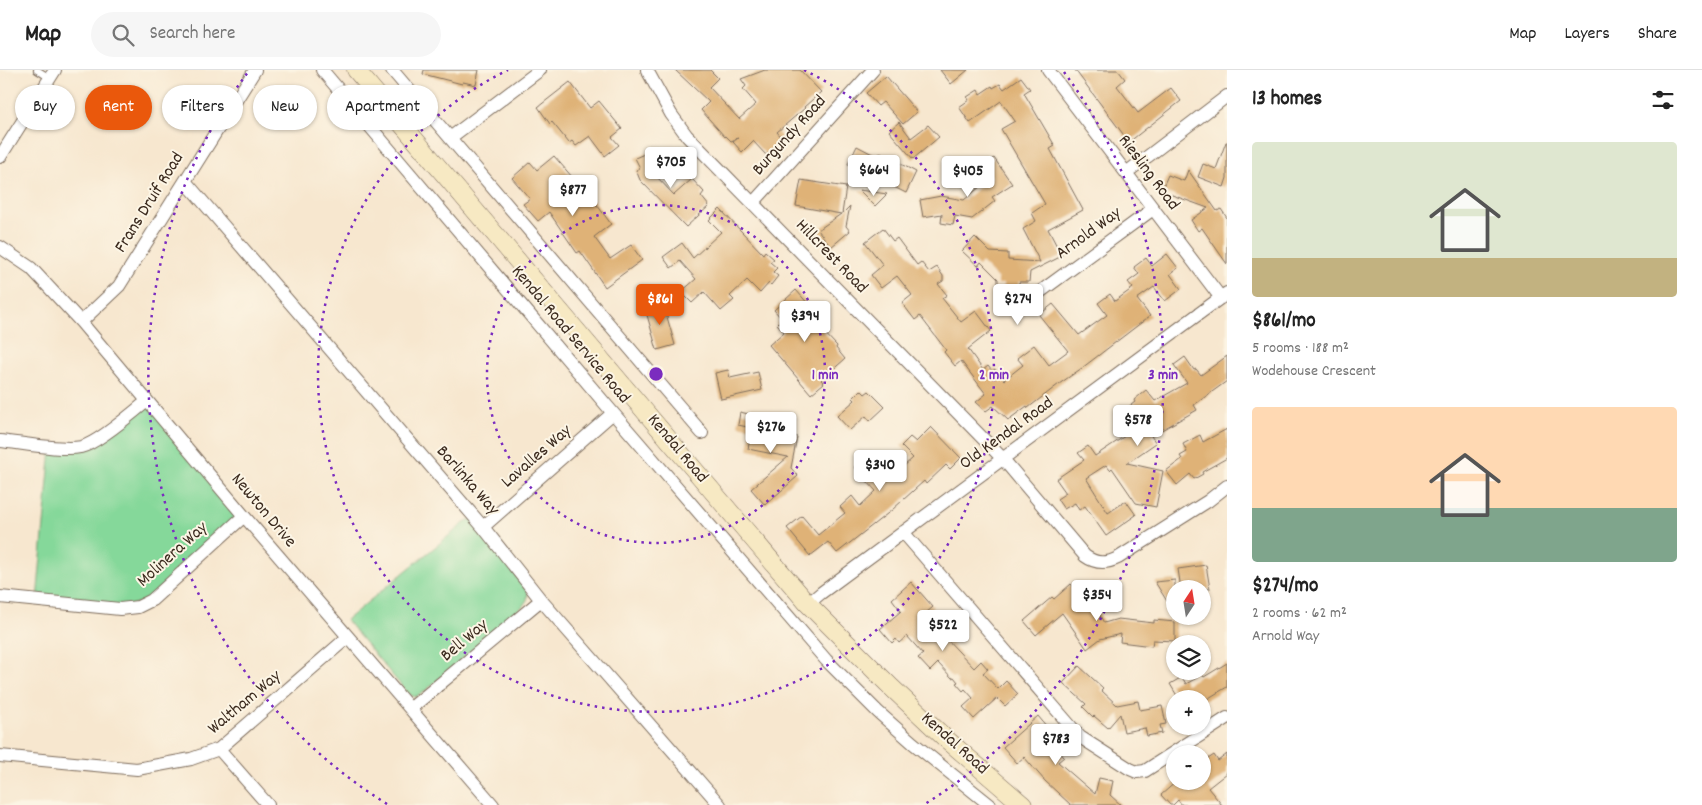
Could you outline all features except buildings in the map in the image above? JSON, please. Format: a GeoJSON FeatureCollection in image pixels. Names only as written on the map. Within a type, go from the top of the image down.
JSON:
{"type":"FeatureCollection","features":[{"type":"Feature","properties":{"kind":"main road","name":"Kendal Road"},"geometry":{"type":"LineString","coordinates":[[356,70],[808,604],[945,738],[1023,805]]}},
{"type":"Feature","properties":{"kind":"street","name":"Frans Druif Road"},"geometry":{"type":"LineString","coordinates":[[81,322],[119,286],[255,70]]}},
{"type":"Feature","properties":{"kind":"street","name":"Kendal Road Service Road"},"geometry":{"type":"LineString","coordinates":[[322,70],[826,660],[913,744],[990,805]]}},
{"type":"Feature","properties":{"kind":"street"},"geometry":{"type":"LineString","coordinates":[[392,70],[702,433]]}},
{"type":"Feature","properties":{"kind":"street"},"geometry":{"type":"LineString","coordinates":[[450,138],[540,70]]}},
{"type":"Feature","properties":{"kind":"street","name":"Hillcrest Road"},"geometry":{"type":"LineString","coordinates":[[647,70],[681,129],[1003,459],[1085,556],[1100,562],[1112,561],[1227,486]]}},
{"type":"Feature","properties":{"kind":"street","name":"Burgundy Road"},"geometry":{"type":"LineString","coordinates":[[753,202],[873,70]]}},
{"type":"Feature","properties":{"kind":"street","name":"Riesling Road"},"geometry":{"type":"LineString","coordinates":[[1048,70],[1153,209],[1224,296]]}},
{"type":"Feature","properties":{"kind":"street"},"geometry":{"type":"LineString","coordinates":[[0,157],[53,74]]}},
{"type":"Feature","properties":{"kind":"street"},"geometry":{"type":"LineString","coordinates":[[1126,173],[1227,96]]}},
{"type":"Feature","properties":{"kind":"street","name":"Barlinka Way"},"geometry":{"type":"LineString","coordinates":[[185,181],[484,527],[541,600],[720,805]]}},
{"type":"Feature","properties":{"kind":"street","name":"Arnold Way"},"geometry":{"type":"LineString","coordinates":[[1020,303],[1029,300],[1153,209]]}},
{"type":"Feature","properties":{"kind":"street","name":"Newton Drive"},"geometry":{"type":"LineString","coordinates":[[0,246],[31,268],[81,322],[244,516],[494,805]]}},
{"type":"Feature","properties":{"kind":"street","name":"Old Kendal Road"},"geometry":{"type":"LineString","coordinates":[[808,604],[1224,296]]}},
{"type":"Feature","properties":{"kind":"street"},"geometry":{"type":"LineString","coordinates":[[0,440],[81,447],[90,444],[147,401]]}},
{"type":"Feature","properties":{"kind":"street","name":"Lavalles Way"},"geometry":{"type":"LineString","coordinates":[[484,527],[613,412]]}},
{"type":"Feature","properties":{"kind":"street","name":"Molinera Way"},"geometry":{"type":"LineString","coordinates":[[0,597],[120,609],[138,606],[152,600],[244,516]]}},
{"type":"Feature","properties":{"kind":"street"},"geometry":{"type":"LineString","coordinates":[[903,532],[1080,737],[1130,769],[1137,772],[1145,771],[1227,718]]}},
{"type":"Feature","properties":{"kind":"street","name":"Bell Way"},"geometry":{"type":"LineString","coordinates":[[411,708],[541,600]]}},
{"type":"Feature","properties":{"kind":"street","name":"Waltham Way"},"geometry":{"type":"LineString","coordinates":[[0,756],[137,768],[191,759],[219,749],[348,637]]}},
{"type":"Feature","properties":{"kind":"street"},"geometry":{"type":"LineString","coordinates":[[219,749],[268,805]]}},
{"type":"Feature","properties":{"kind":"lane"},"geometry":{"type":"LineString","coordinates":[[37,70],[53,74]]}},
{"type":"Feature","properties":{"kind":"green space"},"geometry":{"type":"Polygon","coordinates":[[[147,402],[244,515],[145,601],[120,608],[37,600],[51,448],[76,450],[147,402]]]}},
{"type":"Feature","properties":{"kind":"green space"},"geometry":{"type":"Polygon","coordinates":[[[476,519],[528,592],[527,600],[522,607],[424,692],[415,697],[409,695],[346,620],[468,520],[476,519]]]}}]}
